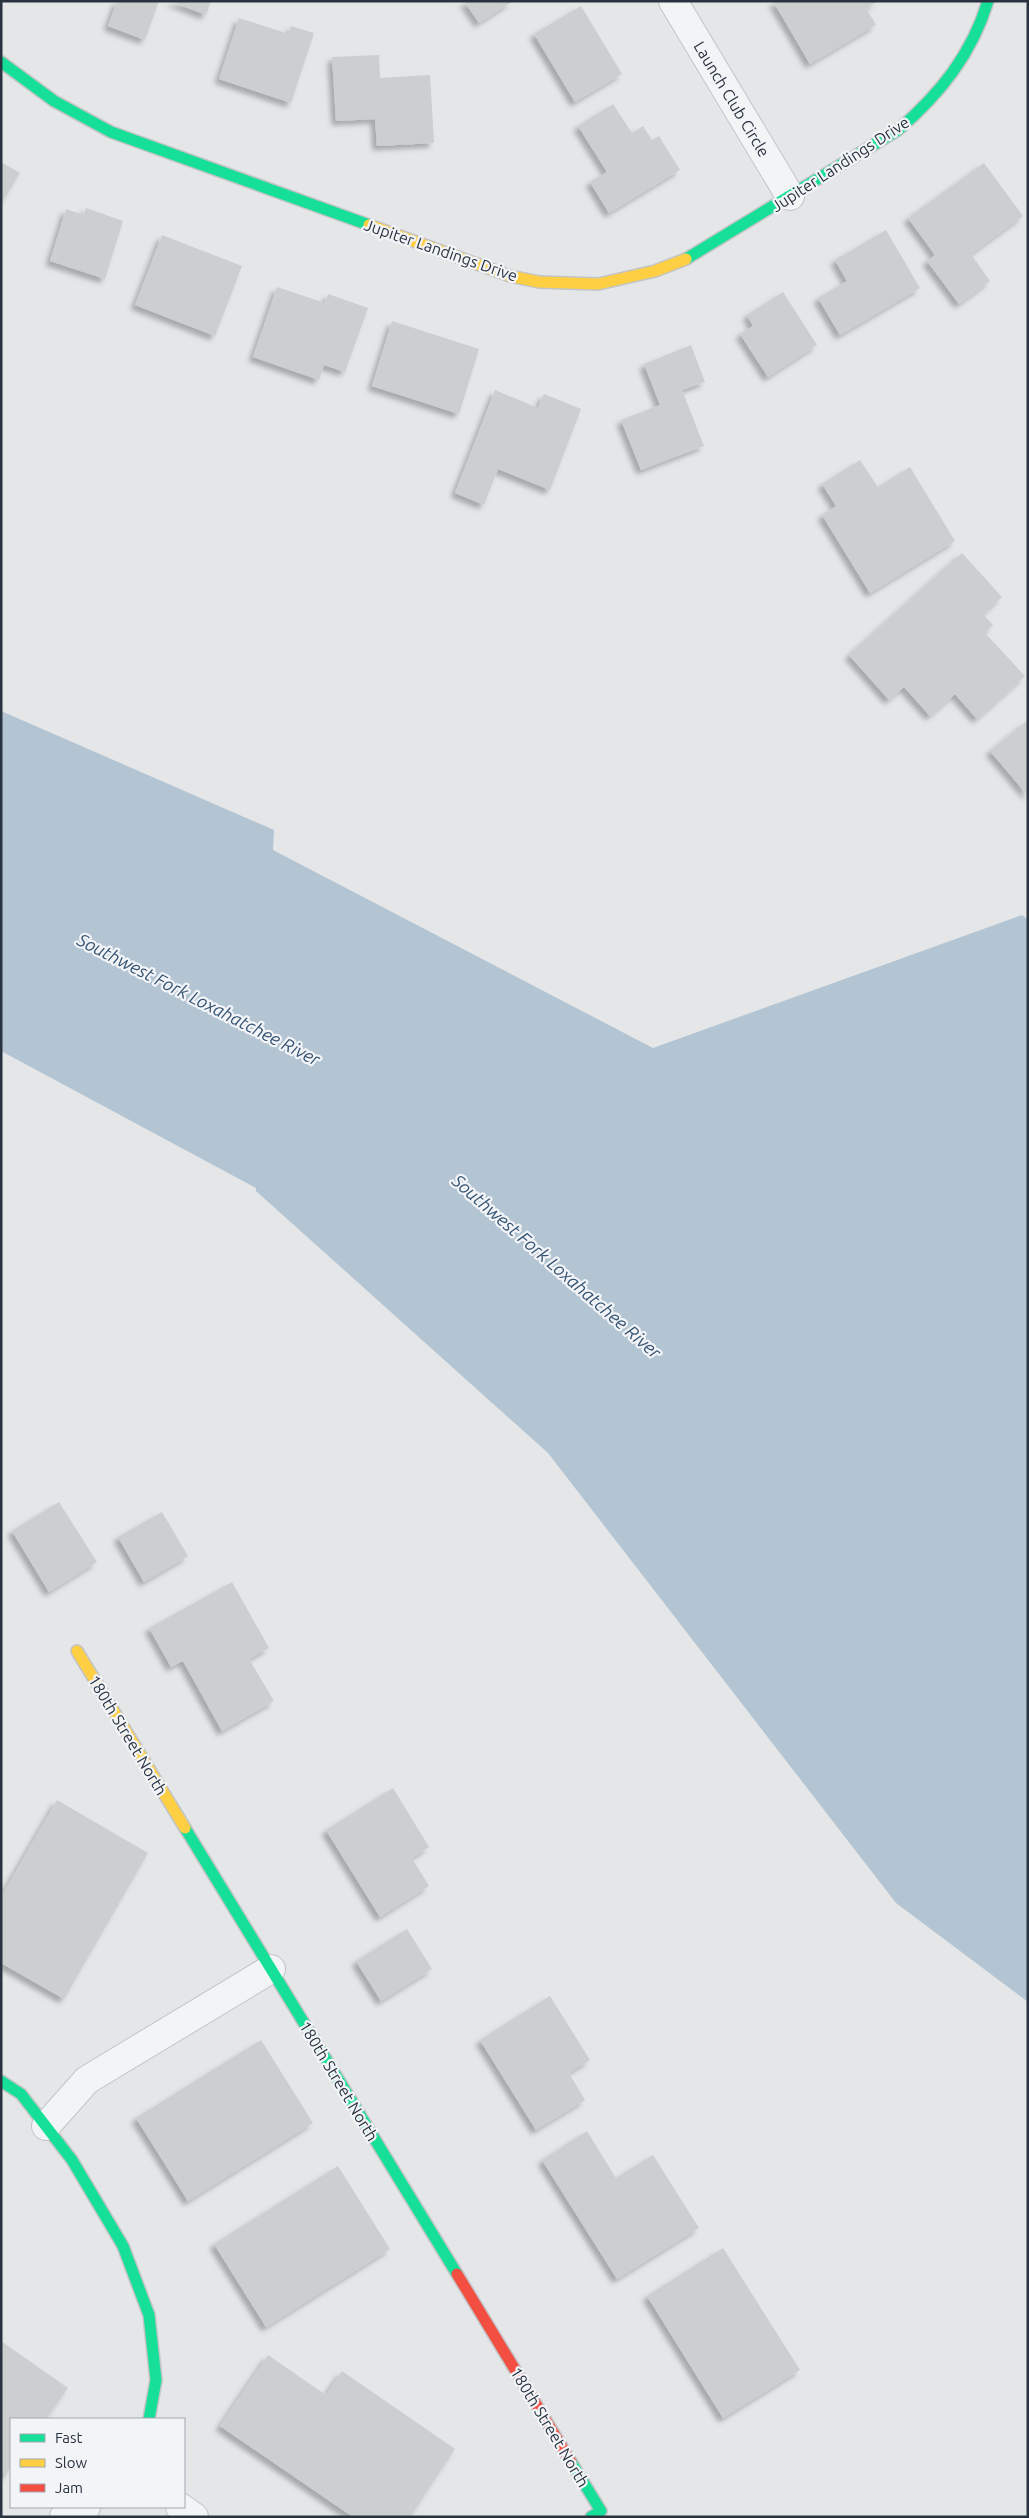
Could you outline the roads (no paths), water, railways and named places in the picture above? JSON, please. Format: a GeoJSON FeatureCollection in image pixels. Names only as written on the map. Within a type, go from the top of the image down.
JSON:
{"type":"FeatureCollection","features":[{"type":"Feature","properties":{"kind":"street","name":"Launch Club Circle"},"geometry":{"type":"LineString","coordinates":[[673,1],[790,196]]}},
{"type":"Feature","properties":{"kind":"street","name":"Jupiter Landings Drive"},"geometry":{"type":"LineString","coordinates":[[1,62],[32,87],[83,120],[111,132],[501,273],[539,282],[598,284],[655,271],[682,261],[898,130],[920,111],[958,66],[973,41],[988,1]]}},
{"type":"Feature","properties":{"kind":"street","name":"180th Street North"},"geometry":{"type":"LineString","coordinates":[[77,1651],[271,1969],[596,2514]]}},
{"type":"Feature","properties":{"kind":"street"},"geometry":{"type":"LineString","coordinates":[[46,2126],[87,2080],[271,1969]]}},
{"type":"Feature","properties":{"kind":"street"},"geometry":{"type":"LineString","coordinates":[[1,2081],[22,2094],[72,2160],[123,2246],[149,2315],[156,2380],[149,2418]]}},
{"type":"Feature","properties":{"kind":"street"},"geometry":{"type":"LineString","coordinates":[[64,2517],[84,2508]]}},
{"type":"Feature","properties":{"kind":"street"},"geometry":{"type":"LineString","coordinates":[[181,2508],[194,2517]]}},
{"type":"Feature","properties":{"kind":"water","name":"Southwest Fork Loxahatchee River"},"geometry":{"type":"Polygon","coordinates":[[[1,711],[274,830],[273,850],[653,1048],[1022,915],[1028,920],[1028,2002],[896,1903],[548,1453],[256,1191],[256,1188],[1,1051],[1,711]]]}}]}
